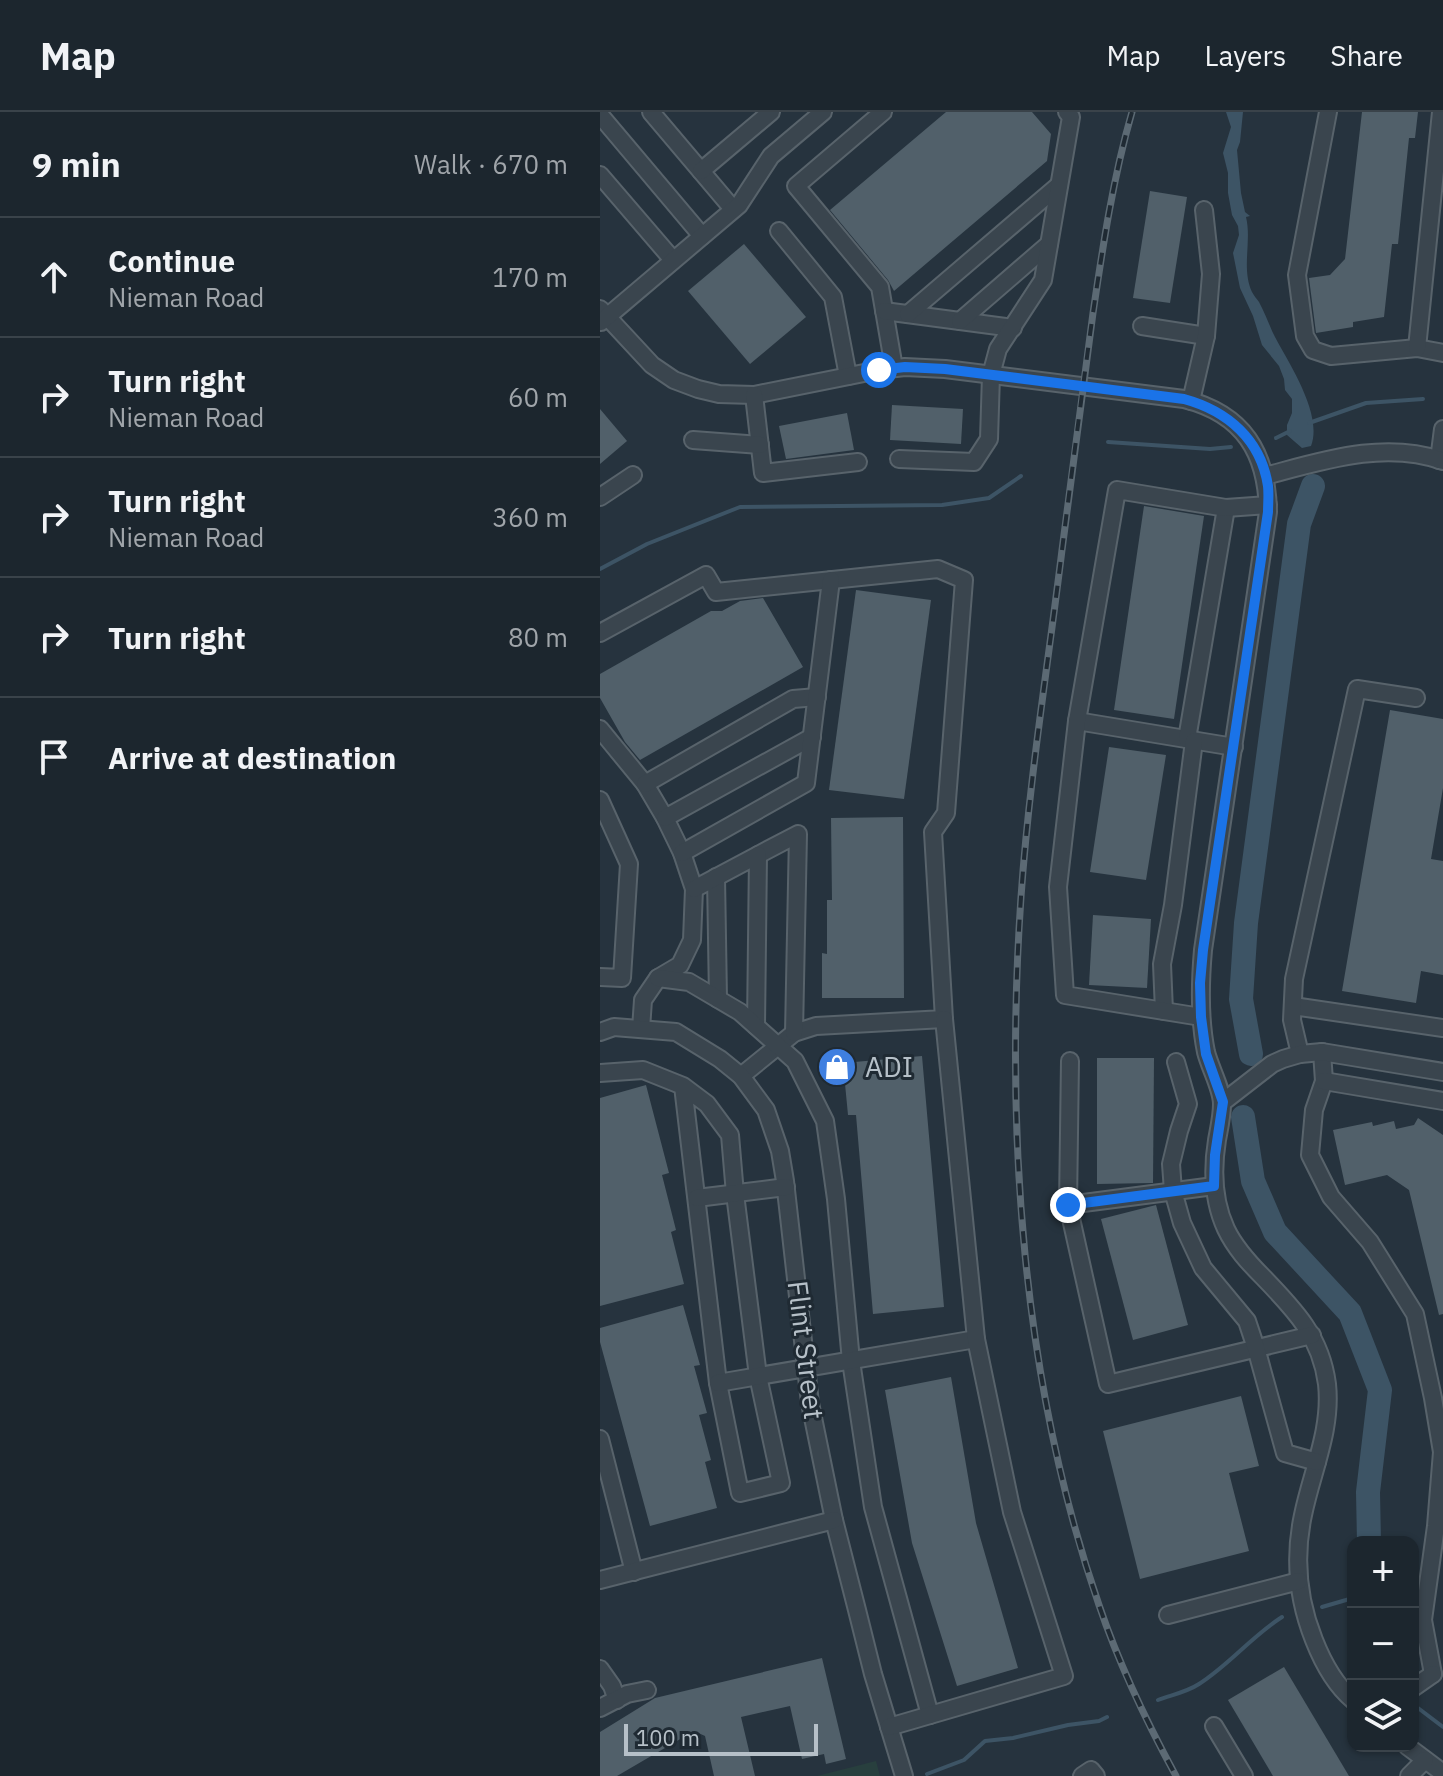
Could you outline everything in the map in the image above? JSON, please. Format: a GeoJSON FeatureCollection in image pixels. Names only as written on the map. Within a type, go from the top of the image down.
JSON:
{"type":"FeatureCollection","features":[{"type":"Feature","properties":{"kind":"street"},"geometry":{"type":"LineString","coordinates":[[651,112],[733,209]]}},
{"type":"Feature","properties":{"kind":"street"},"geometry":{"type":"LineString","coordinates":[[701,171],[771,112]]}},
{"type":"Feature","properties":{"kind":"street"},"geometry":{"type":"LineString","coordinates":[[823,112],[771,156],[739,205],[602,316],[652,365],[674,380],[719,394],[754,395],[894,368],[945,369],[1191,401],[1220,413],[1241,431],[1256,450],[1265,476],[1268,505],[1203,950],[1201,1017],[1206,1054],[1223,1102],[1215,1155],[1217,1205],[1232,1240],[1302,1319],[1312,1335],[1326,1380],[1327,1424],[1303,1516],[1299,1539],[1299,1581],[1306,1621],[1318,1652],[1332,1677],[1347,1693]]}},
{"type":"Feature","properties":{"kind":"street"},"geometry":{"type":"LineString","coordinates":[[883,112],[796,186],[880,287],[894,368]]}},
{"type":"Feature","properties":{"kind":"street"},"geometry":{"type":"LineString","coordinates":[[899,459],[974,462],[989,439],[991,375],[998,349],[1043,280],[1071,117],[1067,112]]}},
{"type":"Feature","properties":{"kind":"street"},"geometry":{"type":"LineString","coordinates":[[1328,112],[1297,275],[1305,336],[1313,350],[1331,356],[1417,348],[1443,353]]}},
{"type":"Feature","properties":{"kind":"street"},"geometry":{"type":"LineString","coordinates":[[1417,348],[1441,112]]}},
{"type":"Feature","properties":{"kind":"street"},"geometry":{"type":"LineString","coordinates":[[600,115],[702,236]]}},
{"type":"Feature","properties":{"kind":"street"},"geometry":{"type":"LineString","coordinates":[[600,175],[673,260]]}},
{"type":"Feature","properties":{"kind":"street"},"geometry":{"type":"LineString","coordinates":[[908,314],[1059,185]]}},
{"type":"Feature","properties":{"kind":"street"},"geometry":{"type":"LineString","coordinates":[[1191,401],[1206,336],[1211,274],[1204,210]]}},
{"type":"Feature","properties":{"kind":"street"},"geometry":{"type":"LineString","coordinates":[[779,231],[833,297],[848,376]]}},
{"type":"Feature","properties":{"kind":"street"},"geometry":{"type":"LineString","coordinates":[[960,321],[1049,244]]}},
{"type":"Feature","properties":{"kind":"street"},"geometry":{"type":"LineString","coordinates":[[884,311],[1013,328]]}},
{"type":"Feature","properties":{"kind":"street"},"geometry":{"type":"LineString","coordinates":[[1142,326],[1206,336]]}},
{"type":"Feature","properties":{"kind":"street"},"geometry":{"type":"LineString","coordinates":[[754,395],[763,473],[858,462]]}},
{"type":"Feature","properties":{"kind":"street"},"geometry":{"type":"LineString","coordinates":[[1265,476],[1370,452],[1407,453],[1441,460],[1443,429]]}},
{"type":"Feature","properties":{"kind":"street"},"geometry":{"type":"LineString","coordinates":[[693,440],[760,445]]}},
{"type":"Feature","properties":{"kind":"street"},"geometry":{"type":"LineString","coordinates":[[600,497],[633,475]]}},
{"type":"Feature","properties":{"kind":"street"},"geometry":{"type":"LineString","coordinates":[[1201,1017],[1065,995],[1058,887],[1077,721],[1117,490],[1226,508],[1268,505]]}},
{"type":"Feature","properties":{"kind":"street"},"geometry":{"type":"LineString","coordinates":[[1164,1011],[1162,964],[1173,905],[1191,740],[1226,508]]}},
{"type":"Feature","properties":{"kind":"street"},"geometry":{"type":"LineString","coordinates":[[600,633],[706,575],[716,592],[938,569],[964,580],[946,813],[933,832],[944,1019],[976,1339],[1012,1512],[1064,1676],[889,1727]]}},
{"type":"Feature","properties":{"kind":"street"},"geometry":{"type":"LineString","coordinates":[[682,853],[806,783],[831,580]]}},
{"type":"Feature","properties":{"kind":"street"},"geometry":{"type":"LineString","coordinates":[[1300,1054],[1292,1020],[1294,979],[1357,689],[1416,698]]}},
{"type":"Feature","properties":{"kind":"street"},"geometry":{"type":"LineString","coordinates":[[645,784],[793,699],[817,697]]}},
{"type":"Feature","properties":{"kind":"street"},"geometry":{"type":"LineString","coordinates":[[1077,721],[1234,747]]}},
{"type":"Feature","properties":{"kind":"street"},"geometry":{"type":"LineString","coordinates":[[600,729],[645,784],[665,818],[682,853],[694,889],[692,940],[680,965],[658,978],[643,1000],[641,1029]]}},
{"type":"Feature","properties":{"kind":"street"},"geometry":{"type":"LineString","coordinates":[[665,818],[812,737]]}},
{"type":"Feature","properties":{"kind":"street"},"geometry":{"type":"LineString","coordinates":[[600,977],[622,978],[629,864],[602,809]]}},
{"type":"Feature","properties":{"kind":"street"},"geometry":{"type":"LineString","coordinates":[[694,889],[798,834],[794,1033]]}},
{"type":"Feature","properties":{"kind":"street"},"geometry":{"type":"LineString","coordinates":[[756,1026],[758,855]]}},
{"type":"Feature","properties":{"kind":"street"},"geometry":{"type":"LineString","coordinates":[[716,877],[718,999]]}},
{"type":"Feature","properties":{"kind":"street"},"geometry":{"type":"LineString","coordinates":[[658,978],[689,982],[740,1012],[795,1061],[825,1121],[836,1199],[851,1361],[873,1507],[930,1715]]}},
{"type":"Feature","properties":{"kind":"street"},"geometry":{"type":"LineString","coordinates":[[1293,1006],[1443,1028]]}},
{"type":"Feature","properties":{"kind":"street"},"geometry":{"type":"LineString","coordinates":[[741,1076],[794,1033],[816,1026],[944,1019]]}},
{"type":"Feature","properties":{"kind":"street","name":"Flint Street"},"geometry":{"type":"LineString","coordinates":[[602,1031],[614,1027],[676,1032],[741,1076],[766,1110],[780,1151],[786,1187],[805,1369],[834,1520],[873,1674],[904,1776]]}},
{"type":"Feature","properties":{"kind":"street"},"geometry":{"type":"LineString","coordinates":[[1223,1102],[1272,1064],[1300,1054],[1322,1052],[1443,1072]]}},
{"type":"Feature","properties":{"kind":"street"},"geometry":{"type":"LineString","coordinates":[[1322,1052],[1324,1081],[1314,1110],[1310,1155],[1331,1197],[1370,1242],[1415,1314],[1442,1452],[1436,1584],[1423,1620],[1438,1676],[1419,1685]]}},
{"type":"Feature","properties":{"kind":"street"},"geometry":{"type":"LineString","coordinates":[[1070,1061],[1068,1205],[1108,1384],[1312,1335]]}},
{"type":"Feature","properties":{"kind":"street"},"geometry":{"type":"LineString","coordinates":[[1176,1062],[1188,1104],[1171,1164],[1173,1191],[1182,1223],[1203,1268],[1247,1321],[1285,1453],[1317,1462]]}},
{"type":"Feature","properties":{"kind":"street"},"geometry":{"type":"LineString","coordinates":[[600,1073],[643,1070],[683,1086],[707,1104],[730,1135],[758,1376],[781,1483],[740,1493],[718,1383],[683,1086]]}},
{"type":"Feature","properties":{"kind":"street"},"geometry":{"type":"LineString","coordinates":[[1324,1081],[1443,1101]]}},
{"type":"Feature","properties":{"kind":"street"},"geometry":{"type":"LineString","coordinates":[[1068,1205],[1214,1186]]}},
{"type":"Feature","properties":{"kind":"street"},"geometry":{"type":"LineString","coordinates":[[697,1198],[786,1187]]}},
{"type":"Feature","properties":{"kind":"street"},"geometry":{"type":"LineString","coordinates":[[718,1383],[976,1339]]}},
{"type":"Feature","properties":{"kind":"street"},"geometry":{"type":"LineString","coordinates":[[600,1439],[634,1572]]}},
{"type":"Feature","properties":{"kind":"street"},"geometry":{"type":"LineString","coordinates":[[600,1580],[834,1520]]}},
{"type":"Feature","properties":{"kind":"street"},"geometry":{"type":"LineString","coordinates":[[1168,1615],[1299,1581]]}},
{"type":"Feature","properties":{"kind":"street"},"geometry":{"type":"LineString","coordinates":[[600,1669],[617,1700]]}},
{"type":"Feature","properties":{"kind":"street"},"geometry":{"type":"LineString","coordinates":[[600,1708],[627,1694],[647,1690]]}},
{"type":"Feature","properties":{"kind":"street"},"geometry":{"type":"LineString","coordinates":[[1214,1726],[1244,1776]]}},
{"type":"Feature","properties":{"kind":"street"},"geometry":{"type":"LineString","coordinates":[[1415,1752],[1443,1773]]}},
{"type":"Feature","properties":{"kind":"street"},"geometry":{"type":"LineString","coordinates":[[1409,1776],[1425,1760]]}},
{"type":"Feature","properties":{"kind":"street"},"geometry":{"type":"LineString","coordinates":[[1082,1776],[1091,1770],[1096,1776]]}},
{"type":"Feature","properties":{"kind":"green space"},"geometry":{"type":"Polygon","coordinates":[[[876,1761],[880,1776],[817,1776],[876,1761]]]}},
{"type":"Feature","properties":{"kind":"water"},"geometry":{"type":"Polygon","coordinates":[[[1226,112],[1243,112],[1237,150],[1241,193],[1245,212],[1250,216],[1246,217],[1249,283],[1309,405],[1314,434],[1311,446],[1302,448],[1287,435],[1292,399],[1285,390],[1279,366],[1262,345],[1240,288],[1233,253],[1239,235],[1238,226],[1232,215],[1223,153],[1231,127],[1226,112]]]}},
{"type":"Feature","properties":{"kind":"building"},"geometry":{"type":"Polygon","coordinates":[[[946,112],[1032,112],[1051,134],[1047,161],[894,291],[830,210],[946,112]]]}},
{"type":"Feature","properties":{"kind":"building"},"geometry":{"type":"Polygon","coordinates":[[[1362,112],[1418,112],[1415,138],[1409,138],[1398,244],[1392,244],[1384,317],[1353,322],[1353,327],[1316,333],[1309,278],[1330,275],[1345,259],[1362,112]]]}},
{"type":"Feature","properties":{"kind":"building"},"geometry":{"type":"Polygon","coordinates":[[[1150,191],[1187,197],[1170,303],[1133,298],[1150,191]]]}},
{"type":"Feature","properties":{"kind":"building"},"geometry":{"type":"Polygon","coordinates":[[[744,244],[806,317],[750,364],[688,291],[744,244]]]}},
{"type":"Feature","properties":{"kind":"building"},"geometry":{"type":"Polygon","coordinates":[[[892,405],[963,409],[961,444],[890,440],[892,405]]]}},
{"type":"Feature","properties":{"kind":"building"},"geometry":{"type":"Polygon","coordinates":[[[600,409],[627,441],[600,464],[600,409]]]}},
{"type":"Feature","properties":{"kind":"building"},"geometry":{"type":"Polygon","coordinates":[[[847,413],[854,450],[786,459],[779,426],[847,413]]]}},
{"type":"Feature","properties":{"kind":"building"},"geometry":{"type":"Polygon","coordinates":[[[1144,506],[1204,516],[1174,719],[1114,710],[1144,506]]]}},
{"type":"Feature","properties":{"kind":"building"},"geometry":{"type":"Polygon","coordinates":[[[856,590],[931,600],[904,799],[829,790],[856,590]]]}},
{"type":"Feature","properties":{"kind":"building"},"geometry":{"type":"Polygon","coordinates":[[[763,598],[803,667],[640,760],[625,742],[600,698],[600,674],[711,611],[722,611],[740,601],[763,598]]]}},
{"type":"Feature","properties":{"kind":"building"},"geometry":{"type":"Polygon","coordinates":[[[1390,710],[1443,719],[1443,788],[1431,859],[1443,861],[1443,975],[1421,971],[1416,1003],[1342,991],[1390,710]]]}},
{"type":"Feature","properties":{"kind":"building"},"geometry":{"type":"Polygon","coordinates":[[[1109,747],[1166,755],[1146,880],[1090,872],[1109,747]]]}},
{"type":"Feature","properties":{"kind":"building"},"geometry":{"type":"Polygon","coordinates":[[[903,817],[904,998],[822,998],[822,953],[827,954],[827,900],[832,900],[831,818],[903,817]]]}},
{"type":"Feature","properties":{"kind":"building"},"geometry":{"type":"Polygon","coordinates":[[[1093,915],[1151,919],[1147,988],[1089,985],[1093,915]]]}},
{"type":"Feature","properties":{"kind":"building"},"geometry":{"type":"Polygon","coordinates":[[[922,1056],[944,1307],[873,1314],[856,1115],[848,1115],[843,1063],[922,1056]]]}},
{"type":"Feature","properties":{"kind":"building"},"geometry":{"type":"Polygon","coordinates":[[[1097,1058],[1154,1058],[1153,1183],[1097,1184],[1097,1058]]]}},
{"type":"Feature","properties":{"kind":"building"},"geometry":{"type":"Polygon","coordinates":[[[646,1085],[669,1173],[662,1175],[676,1230],[671,1232],[684,1284],[600,1306],[600,1098],[646,1085]]]}},
{"type":"Feature","properties":{"kind":"building"},"geometry":{"type":"Polygon","coordinates":[[[1418,1118],[1443,1135],[1443,1314],[1439,1315],[1409,1190],[1387,1175],[1345,1185],[1333,1130],[1394,1121],[1396,1129],[1414,1125],[1418,1118]]]}},
{"type":"Feature","properties":{"kind":"building"},"geometry":{"type":"Polygon","coordinates":[[[1156,1205],[1188,1325],[1133,1340],[1101,1219],[1156,1205]]]}},
{"type":"Feature","properties":{"kind":"building"},"geometry":{"type":"Polygon","coordinates":[[[683,1305],[700,1365],[694,1366],[707,1413],[699,1415],[711,1460],[705,1462],[717,1508],[650,1526],[600,1342],[600,1328],[683,1305]]]}},
{"type":"Feature","properties":{"kind":"building"},"geometry":{"type":"Polygon","coordinates":[[[951,1377],[976,1523],[1018,1668],[957,1686],[912,1543],[885,1390],[951,1377]]]}},
{"type":"Feature","properties":{"kind":"building"},"geometry":{"type":"Polygon","coordinates":[[[1241,1396],[1259,1466],[1229,1473],[1249,1551],[1140,1579],[1103,1431],[1241,1396]]]}},
{"type":"Feature","properties":{"kind":"building"},"geometry":{"type":"Polygon","coordinates":[[[822,1658],[846,1759],[826,1764],[824,1754],[802,1759],[790,1706],[741,1717],[755,1776],[714,1776],[705,1736],[694,1731],[617,1776],[600,1776],[600,1732],[655,1698],[822,1658]]]}},
{"type":"Feature","properties":{"kind":"building"},"geometry":{"type":"Polygon","coordinates":[[[1284,1667],[1349,1776],[1273,1776],[1228,1700],[1284,1667]]]}},
{"type":"Feature","properties":{"kind":"waterway"},"geometry":{"type":"LineString","coordinates":[[1309,423],[1366,403],[1423,399]]}},
{"type":"Feature","properties":{"kind":"waterway"},"geometry":{"type":"LineString","coordinates":[[1276,438],[1290,431]]}},
{"type":"Feature","properties":{"kind":"waterway"},"geometry":{"type":"LineString","coordinates":[[1108,442],[1210,449],[1231,447]]}},
{"type":"Feature","properties":{"kind":"waterway"},"geometry":{"type":"LineString","coordinates":[[600,569],[647,544],[740,507],[942,505],[989,498],[1021,476]]}},
{"type":"Feature","properties":{"kind":"waterway"},"geometry":{"type":"LineString","coordinates":[[1251,1054],[1241,999],[1246,923],[1299,524],[1313,486]]}},
{"type":"Feature","properties":{"kind":"waterway"},"geometry":{"type":"LineString","coordinates":[[1243,1117],[1253,1181],[1275,1232],[1350,1313],[1380,1390],[1368,1492],[1369,1536]]}},
{"type":"Feature","properties":{"kind":"waterway"},"geometry":{"type":"LineString","coordinates":[[1322,1607],[1347,1600]]}},
{"type":"Feature","properties":{"kind":"waterway"},"geometry":{"type":"LineString","coordinates":[[1158,1700],[1199,1684],[1282,1617]]}},
{"type":"Feature","properties":{"kind":"waterway"},"geometry":{"type":"LineString","coordinates":[[1419,1709],[1443,1727]]}},
{"type":"Feature","properties":{"kind":"waterway"},"geometry":{"type":"LineString","coordinates":[[927,1774],[964,1760],[985,1741],[1013,1738],[1107,1717]]}},
{"type":"Feature","properties":{"kind":"railway"},"geometry":{"type":"LineString","coordinates":[[1132,112],[1114,187],[1097,288],[1024,854],[1017,986],[1018,1165],[1036,1345],[1052,1434],[1073,1520],[1107,1627],[1134,1692],[1176,1776]]}},
{"type":"Feature","properties":{"kind":"place","name":"ADI"},"geometry":{"type":"Point","coordinates":[837,1067]}},
{"type":"Feature","properties":{"kind":"route"},"geometry":{"type":"LineString","coordinates":[[879,370],[905,367],[945,369],[1184,399],[1201,404],[1220,413],[1241,431],[1256,450],[1268,487],[1268,512],[1200,983],[1206,1054],[1223,1102],[1214,1186],[1068,1205]]}}]}
